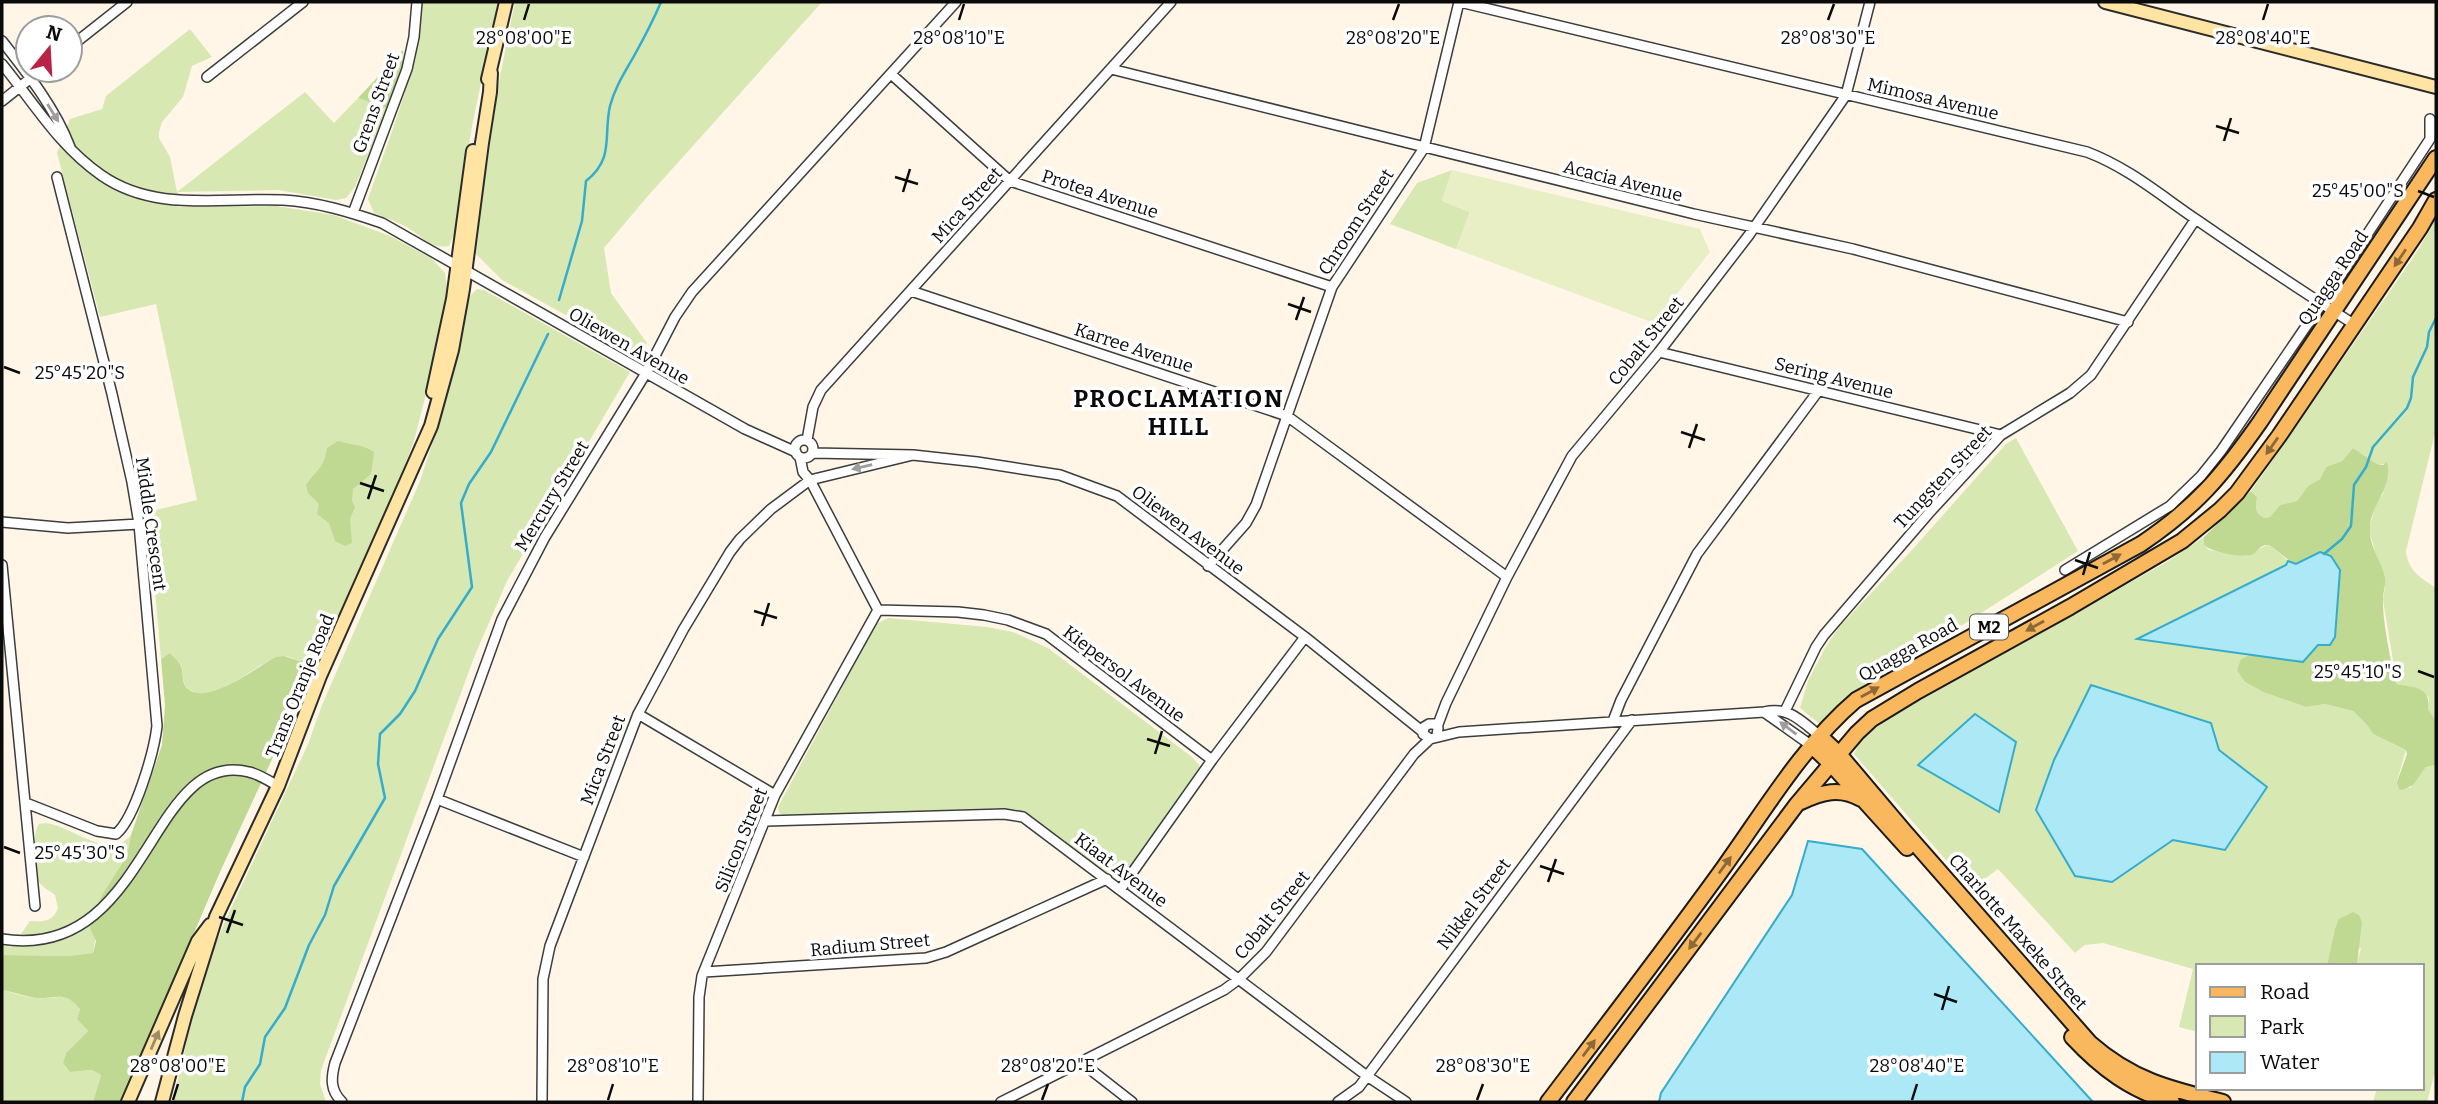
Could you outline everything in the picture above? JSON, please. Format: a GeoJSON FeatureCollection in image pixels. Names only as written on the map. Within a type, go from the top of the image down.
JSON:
{"type":"FeatureCollection","features":[{"type":"Feature","properties":{"kind":"main road","name":"Trans Oranje Road"},"geometry":{"type":"LineString","coordinates":[[162,1102],[216,917],[278,786],[320,677],[414,467],[461,269],[473,150],[482,97],[491,73],[506,2]]}},
{"type":"Feature","properties":{"kind":"main road"},"geometry":{"type":"LineString","coordinates":[[2113,3],[2436,87]]}},
{"type":"Feature","properties":{"kind":"main road"},"geometry":{"type":"LineString","coordinates":[[2420,83],[2436,80]]}},
{"type":"Feature","properties":{"kind":"main road","name":"Quagga Road"},"geometry":{"type":"LineString","coordinates":[[1548,1102],[1816,741],[1856,700],[2140,544],[2174,521],[2202,497],[2236,457],[2328,307],[2436,158]]}},
{"type":"Feature","properties":{"kind":"main road","name":"M2"},"geometry":{"type":"LineString","coordinates":[[1573,1102],[1797,804],[1872,719],[2182,541],[2220,510],[2255,470],[2355,326],[2436,200]]}},
{"type":"Feature","properties":{"kind":"main road","name":"Charlotte Maxeke Street"},"geometry":{"type":"LineString","coordinates":[[1816,741],[1905,832],[2090,1043],[2112,1061],[2141,1078],[2173,1090],[2223,1102]]}},
{"type":"Feature","properties":{"kind":"main road","name":"Charlotte Maxeke Street"},"geometry":{"type":"LineString","coordinates":[[1835,759],[1865,802],[2092,1059],[2130,1086],[2172,1102]]}},
{"type":"Feature","properties":{"kind":"main road"},"geometry":{"type":"LineString","coordinates":[[1797,804],[1814,795],[1832,791],[1852,794],[1865,802]]}},
{"type":"Feature","properties":{"kind":"main road","name":"Trans Oranje Road"},"geometry":{"type":"LineString","coordinates":[[128,1102],[198,941],[216,917]]}},
{"type":"Feature","properties":{"kind":"street"},"geometry":{"type":"LineString","coordinates":[[84,36],[127,2]]}},
{"type":"Feature","properties":{"kind":"street"},"geometry":{"type":"LineString","coordinates":[[207,78],[303,2]]}},
{"type":"Feature","properties":{"kind":"street","name":"Grens Street"},"geometry":{"type":"LineString","coordinates":[[353,213],[410,61],[417,2]]}},
{"type":"Feature","properties":{"kind":"street","name":"Mercury Street"},"geometry":{"type":"LineString","coordinates":[[339,1099],[332,1084],[335,1063],[437,799],[496,634],[516,590],[578,480],[646,373],[675,317],[692,292],[956,2]]}},
{"type":"Feature","properties":{"kind":"street","name":"Mica Street"},"geometry":{"type":"LineString","coordinates":[[805,449],[813,407],[821,390],[1171,2]]}},
{"type":"Feature","properties":{"kind":"street","name":"Mimosa Avenue"},"geometry":{"type":"LineString","coordinates":[[1460,2],[2087,152],[2113,161],[2195,220],[2355,326]]}},
{"type":"Feature","properties":{"kind":"street","name":"Chroom Street"},"geometry":{"type":"LineString","coordinates":[[1208,566],[1252,513],[1332,287],[1424,148],[1460,2]]}},
{"type":"Feature","properties":{"kind":"street","name":"Cobalt Street"},"geometry":{"type":"LineString","coordinates":[[1001,1102],[1224,990],[1266,952],[1430,730],[1572,456],[1659,352],[1754,228],[1846,95],[1870,2]]}},
{"type":"Feature","properties":{"kind":"street"},"geometry":{"type":"LineString","coordinates":[[2,41],[14,56]]}},
{"type":"Feature","properties":{"kind":"street"},"geometry":{"type":"LineString","coordinates":[[2,64],[59,139],[110,181],[151,198],[190,201],[285,200],[322,205],[353,213],[405,234],[461,269]]}},
{"type":"Feature","properties":{"kind":"street","name":"Acacia Avenue"},"geometry":{"type":"LineString","coordinates":[[1111,69],[1424,148],[1754,228],[1853,249],[2128,322]]}},
{"type":"Feature","properties":{"kind":"street","name":"Protea Avenue"},"geometry":{"type":"LineString","coordinates":[[891,74],[1010,181],[1332,287]]}},
{"type":"Feature","properties":{"kind":"street"},"geometry":{"type":"LineString","coordinates":[[2,102],[23,84]]}},
{"type":"Feature","properties":{"kind":"street"},"geometry":{"type":"LineString","coordinates":[[35,84],[65,132],[71,149]]}},
{"type":"Feature","properties":{"kind":"street","name":"Quagga Road"},"geometry":{"type":"LineString","coordinates":[[2065,570],[2170,506],[2201,476],[2328,307],[2430,139],[2430,119]]}},
{"type":"Feature","properties":{"kind":"street","name":"Middle Crescent"},"geometry":{"type":"LineString","coordinates":[[26,803],[97,831],[111,834],[118,832],[132,810],[158,726],[139,524],[112,394],[57,177]]}},
{"type":"Feature","properties":{"kind":"street","name":"Tungsten Street"},"geometry":{"type":"LineString","coordinates":[[1785,711],[1816,647],[1833,623],[1928,513],[2001,435],[2084,383],[2195,220]]}},
{"type":"Feature","properties":{"kind":"street","name":"Oliewen Avenue"},"geometry":{"type":"LineString","coordinates":[[461,269],[777,445],[835,453],[913,455],[977,462],[1072,478],[1117,496],[1135,507],[1406,717],[1430,730]]}},
{"type":"Feature","properties":{"kind":"street","name":"Karree Avenue"},"geometry":{"type":"LineString","coordinates":[[911,291],[1287,416],[1507,577]]}},
{"type":"Feature","properties":{"kind":"street","name":"Sering Avenue"},"geometry":{"type":"LineString","coordinates":[[1659,352],[2001,435]]}},
{"type":"Feature","properties":{"kind":"street"},"geometry":{"type":"LineString","coordinates":[[1613,721],[1691,564],[1819,390]]}},
{"type":"Feature","properties":{"kind":"street"},"geometry":{"type":"LineString","coordinates":[[805,449],[802,470],[810,480],[878,610]]}},
{"type":"Feature","properties":{"kind":"street","name":"Oliewen Avenue"},"geometry":{"type":"LineString","coordinates":[[810,480],[913,455]]}},
{"type":"Feature","properties":{"kind":"street","name":"Mica Street"},"geometry":{"type":"LineString","coordinates":[[542,1102],[542,998],[547,957],[608,787],[638,715],[683,630],[730,552],[771,509],[810,480]]}},
{"type":"Feature","properties":{"kind":"street"},"geometry":{"type":"LineString","coordinates":[[2,522],[68,528],[139,524]]}},
{"type":"Feature","properties":{"kind":"street"},"geometry":{"type":"LineString","coordinates":[[2,565],[35,906]]}},
{"type":"Feature","properties":{"kind":"street","name":"Kiepersol Avenue"},"geometry":{"type":"LineString","coordinates":[[878,610],[984,615],[1008,620],[1046,634],[1212,760]]}},
{"type":"Feature","properties":{"kind":"street","name":"Silicon Street"},"geometry":{"type":"LineString","coordinates":[[698,1102],[699,997],[704,972],[775,794],[878,610]]}},
{"type":"Feature","properties":{"kind":"street"},"geometry":{"type":"LineString","coordinates":[[1120,890],[1212,760],[1305,637]]}},
{"type":"Feature","properties":{"kind":"street"},"geometry":{"type":"LineString","coordinates":[[1430,730],[1459,732],[1764,712],[1776,709],[1785,711],[1816,741]]}},
{"type":"Feature","properties":{"kind":"street"},"geometry":{"type":"LineString","coordinates":[[1764,712],[1816,741]]}},
{"type":"Feature","properties":{"kind":"street"},"geometry":{"type":"LineString","coordinates":[[638,715],[775,794]]}},
{"type":"Feature","properties":{"kind":"street","name":"Nikkel Street"},"geometry":{"type":"LineString","coordinates":[[1338,1102],[1355,1091],[1367,1076],[1632,720]]}},
{"type":"Feature","properties":{"kind":"street"},"geometry":{"type":"LineString","coordinates":[[2,939],[46,939],[92,919],[118,892],[185,792],[203,778],[241,770],[255,773],[278,786]]}},
{"type":"Feature","properties":{"kind":"street"},"geometry":{"type":"LineString","coordinates":[[437,799],[584,857]]}},
{"type":"Feature","properties":{"kind":"street","name":"Kiaat Avenue"},"geometry":{"type":"LineString","coordinates":[[766,821],[1014,815],[1032,824],[1367,1076],[1406,1102]]}},
{"type":"Feature","properties":{"kind":"street","name":"Radium Street"},"geometry":{"type":"LineString","coordinates":[[704,972],[926,958],[946,952],[1107,879]]}},
{"type":"Feature","properties":{"kind":"street"},"geometry":{"type":"LineString","coordinates":[[1082,1063],[1132,1102]]}},
{"type":"Feature","properties":{"kind":"green space"},"geometry":{"type":"Polygon","coordinates":[[[422,2],[498,2],[472,126],[455,232],[449,246],[432,244],[406,227],[374,213],[368,199],[409,77],[422,2]]]}},
{"type":"Feature","properties":{"kind":"green space"},"geometry":{"type":"Polygon","coordinates":[[[515,2],[822,2],[604,248],[611,293],[647,343],[640,356],[502,280],[474,252],[500,76],[515,2]]]}},
{"type":"Feature","properties":{"kind":"green space"},"geometry":{"type":"Polygon","coordinates":[[[190,29],[212,57],[192,66],[183,97],[162,122],[159,132],[159,138],[170,157],[177,192],[305,92],[334,123],[358,98],[387,108],[355,187],[346,198],[336,200],[278,190],[178,192],[178,207],[276,206],[334,215],[390,236],[431,258],[445,273],[447,289],[436,355],[414,441],[386,514],[333,627],[320,627],[305,658],[299,661],[285,656],[274,658],[225,687],[201,693],[187,687],[181,665],[170,653],[161,659],[148,512],[197,500],[156,304],[100,317],[57,153],[70,119],[102,109],[106,96],[190,29]]]}},
{"type":"Feature","properties":{"kind":"green space"},"geometry":{"type":"Polygon","coordinates":[[[403,50],[404,63],[387,108],[358,98],[403,50]]]}},
{"type":"Feature","properties":{"kind":"green space"},"geometry":{"type":"Polygon","coordinates":[[[1452,170],[1442,201],[1470,212],[1456,249],[1390,224],[1417,183],[1452,170]]]}},
{"type":"Feature","properties":{"kind":"green space"},"geometry":{"type":"Polygon","coordinates":[[[1452,170],[1700,229],[1710,252],[1654,323],[1456,249],[1470,212],[1442,201],[1452,170]]]}},
{"type":"Feature","properties":{"kind":"green space"},"geometry":{"type":"Polygon","coordinates":[[[2436,219],[2436,429],[2406,551],[2412,569],[2436,588],[2436,721],[2428,709],[2429,698],[2422,690],[2397,684],[2383,600],[2385,587],[2369,530],[2376,502],[2383,494],[2385,464],[2377,464],[2353,448],[2342,461],[2326,467],[2320,479],[2308,486],[2297,501],[2280,505],[2270,517],[2265,518],[2257,512],[2257,497],[2251,491],[2415,255],[2436,219]]]}},
{"type":"Feature","properties":{"kind":"green space"},"geometry":{"type":"Polygon","coordinates":[[[477,289],[484,290],[630,372],[507,581],[475,655],[321,1070],[320,1084],[326,1102],[173,1102],[207,964],[308,744],[322,705],[420,481],[439,423],[469,297],[477,289]]]}},
{"type":"Feature","properties":{"kind":"green space"},"geometry":{"type":"Polygon","coordinates":[[[2016,438],[2078,551],[1845,700],[1822,726],[1800,708],[1808,681],[1839,627],[2006,444],[2016,438]]]}},
{"type":"Feature","properties":{"kind":"green space"},"geometry":{"type":"Polygon","coordinates":[[[338,441],[374,452],[371,474],[353,489],[352,501],[355,507],[350,519],[352,543],[345,546],[335,541],[329,523],[317,514],[319,504],[308,493],[306,485],[322,465],[327,448],[338,441]]]}},
{"type":"Feature","properties":{"kind":"green space"},"geometry":{"type":"Polygon","coordinates":[[[2353,448],[2377,464],[2383,465],[2387,462],[2387,481],[2370,522],[2372,544],[2385,578],[2385,629],[2397,684],[2424,692],[2428,709],[2436,721],[2436,765],[2426,767],[2413,785],[2402,790],[2397,782],[2406,750],[2373,734],[2353,711],[2325,704],[2306,707],[2263,692],[2245,682],[2237,670],[2241,659],[2249,655],[2303,662],[2320,552],[2296,564],[2267,545],[2253,554],[2243,556],[2220,552],[2204,545],[2204,537],[2251,491],[2257,497],[2257,512],[2265,518],[2270,517],[2280,505],[2297,501],[2308,486],[2320,479],[2326,467],[2342,461],[2353,448]]]}},
{"type":"Feature","properties":{"kind":"green space"},"geometry":{"type":"Polygon","coordinates":[[[2204,537],[2204,545],[2209,550],[2245,556],[2267,545],[2274,548],[2288,561],[2287,565],[2138,639],[2249,655],[2241,659],[2245,682],[2263,692],[2306,707],[2325,704],[2353,711],[2373,734],[2406,750],[2397,781],[2410,788],[2426,767],[2436,765],[2436,1068],[2427,1102],[2373,1102],[2376,1090],[2424,1090],[2424,964],[2357,964],[2361,948],[2330,956],[2328,964],[2196,964],[2196,1031],[2179,1027],[2193,969],[2103,943],[2085,945],[2075,953],[1998,869],[1971,889],[1854,754],[1860,741],[1887,719],[2165,563],[2204,537]],[[2219,750],[2054,760],[2036,811],[2075,877],[2173,840],[2225,850],[2267,787],[2219,750]]]}},
{"type":"Feature","properties":{"kind":"green space"},"geometry":{"type":"Polygon","coordinates":[[[888,618],[987,627],[1013,632],[1048,648],[1192,757],[1199,765],[1200,771],[1130,869],[1117,875],[1104,874],[1033,817],[1016,810],[994,808],[786,816],[779,813],[778,807],[876,624],[888,618]]]}},
{"type":"Feature","properties":{"kind":"green space"},"geometry":{"type":"Polygon","coordinates":[[[323,625],[333,627],[220,872],[122,1102],[93,1102],[101,1075],[92,1070],[70,1072],[63,1063],[66,1053],[88,1031],[77,1019],[80,1009],[65,997],[37,998],[3,990],[4,955],[68,956],[93,953],[96,941],[90,928],[102,895],[127,856],[131,835],[162,745],[165,705],[161,659],[170,653],[181,666],[186,687],[195,692],[206,693],[231,684],[276,657],[284,656],[299,661],[305,659],[323,625]]]}},
{"type":"Feature","properties":{"kind":"green space"},"geometry":{"type":"Polygon","coordinates":[[[45,823],[101,844],[122,842],[131,835],[127,856],[122,868],[102,895],[93,953],[68,956],[4,955],[2,961],[2,945],[12,947],[30,921],[47,920],[58,908],[55,895],[43,887],[36,875],[35,835],[39,824],[45,823]]]}},
{"type":"Feature","properties":{"kind":"green space"},"geometry":{"type":"Polygon","coordinates":[[[2353,912],[2359,915],[2362,922],[2357,964],[2327,964],[2339,919],[2353,912]]]}},
{"type":"Feature","properties":{"kind":"green space"},"geometry":{"type":"Polygon","coordinates":[[[2,989],[32,997],[64,997],[75,1002],[80,1008],[77,1019],[88,1031],[66,1053],[63,1063],[70,1072],[92,1070],[101,1075],[93,1102],[2,1102],[2,989]]]}},
{"type":"Feature","properties":{"kind":"water"},"geometry":{"type":"Polygon","coordinates":[[[2320,552],[2331,556],[2340,570],[2335,637],[2330,645],[2318,645],[2303,662],[2137,639],[2286,565],[2288,561],[2296,564],[2320,552]]]}},
{"type":"Feature","properties":{"kind":"water"},"geometry":{"type":"Polygon","coordinates":[[[2091,685],[2211,723],[2219,750],[2267,787],[2225,850],[2173,840],[2112,882],[2075,876],[2036,810],[2054,760],[2091,685]]]}},
{"type":"Feature","properties":{"kind":"water"},"geometry":{"type":"Polygon","coordinates":[[[1975,714],[2016,742],[1999,812],[1918,765],[1975,714]]]}},
{"type":"Feature","properties":{"kind":"water"},"geometry":{"type":"Polygon","coordinates":[[[1808,841],[1862,849],[2093,1102],[1659,1102],[1661,1093],[1792,895],[1808,841]]]}},
{"type":"Feature","properties":{"kind":"waterway"},"geometry":{"type":"LineString","coordinates":[[559,300],[582,221],[586,181],[601,164],[604,155],[612,99],[661,2]]}},
{"type":"Feature","properties":{"kind":"waterway"},"geometry":{"type":"LineString","coordinates":[[2324,554],[2342,539],[2351,526],[2354,485],[2366,467],[2373,447],[2407,408],[2413,377],[2427,347],[2429,332],[2436,318]]}},
{"type":"Feature","properties":{"kind":"waterway"},"geometry":{"type":"LineString","coordinates":[[242,1102],[245,1087],[260,1064],[265,1037],[285,1008],[309,945],[325,915],[334,886],[385,798],[378,764],[380,734],[400,714],[415,691],[438,639],[472,587],[461,503],[469,484],[491,452],[548,334]]}},
{"type":"Feature","properties":{"kind":"district","name":"PROCLAMATION HILL"},"geometry":{"type":"Point","coordinates":[1179,413]}}]}
